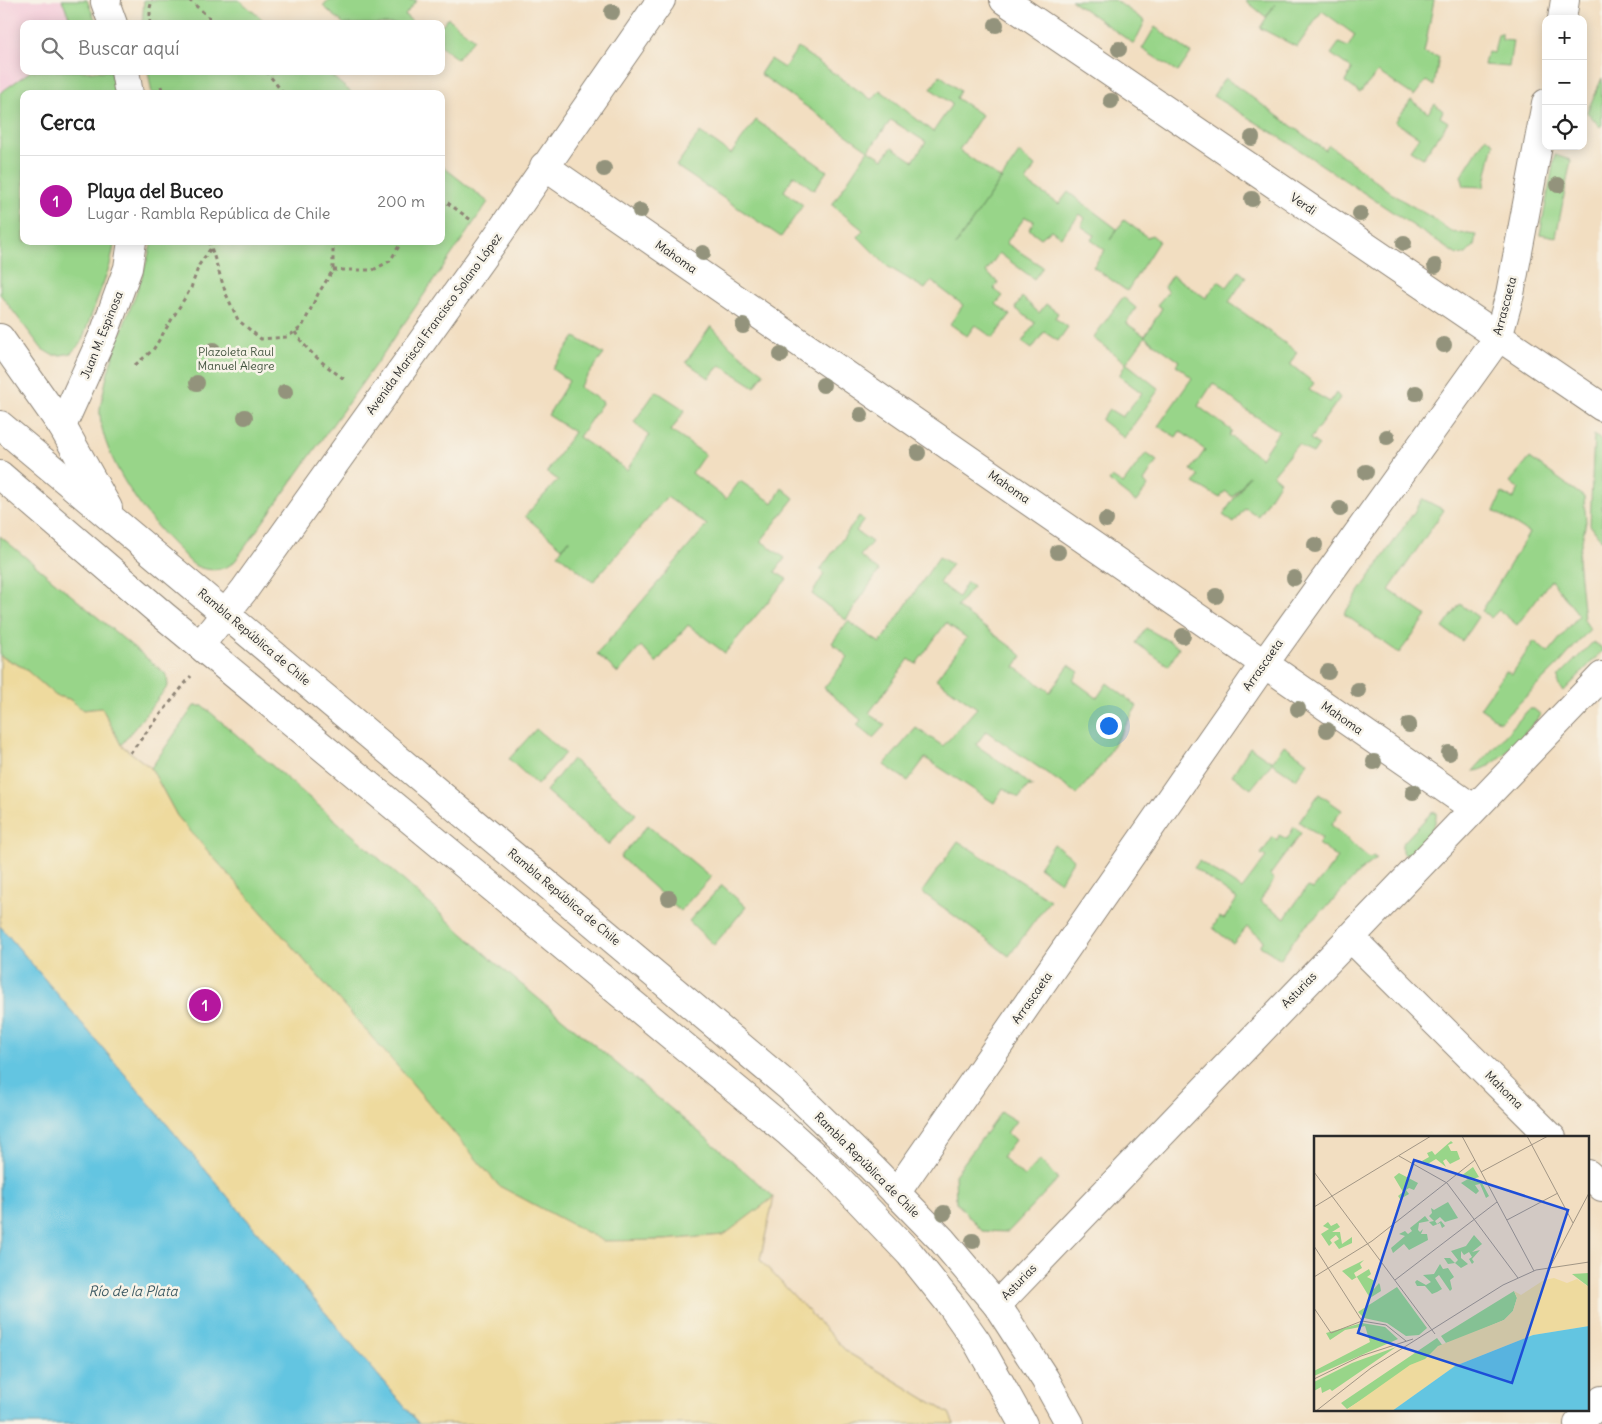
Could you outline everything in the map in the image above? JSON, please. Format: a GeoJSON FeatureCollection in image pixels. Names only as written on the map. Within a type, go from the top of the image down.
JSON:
{"type":"FeatureCollection","features":[{"type":"Feature","properties":{"kind":"street","name":"Avenida Mariscal Francisco Solano López"},"geometry":{"type":"LineString","coordinates":[[201,644],[245,588],[496,238],[660,0]]}},
{"type":"Feature","properties":{"kind":"street","name":"Verdi"},"geometry":{"type":"LineString","coordinates":[[1004,0],[1602,407]]}},
{"type":"Feature","properties":{"kind":"street"},"geometry":{"type":"LineString","coordinates":[[1563,15],[1565,0]]}},
{"type":"Feature","properties":{"kind":"street"},"geometry":{"type":"LineString","coordinates":[[126,75],[128,90]]}},
{"type":"Feature","properties":{"kind":"street","name":"Arrascaeta"},"geometry":{"type":"LineString","coordinates":[[896,1193],[1264,664],[1498,338],[1510,294],[1546,105]]}},
{"type":"Feature","properties":{"kind":"street","name":"Mahoma"},"geometry":{"type":"LineString","coordinates":[[544,166],[1473,808]]}},
{"type":"Feature","properties":{"kind":"street","name":"Juan M. Espinosa"},"geometry":{"type":"LineString","coordinates":[[62,426],[106,331],[128,268],[131,245]]}},
{"type":"Feature","properties":{"kind":"street"},"geometry":{"type":"LineString","coordinates":[[0,338],[62,426],[116,523]]}},
{"type":"Feature","properties":{"kind":"street","name":"Rambla República de Chile"},"geometry":{"type":"LineString","coordinates":[[0,425],[789,1087],[942,1240],[997,1305],[1045,1379],[1070,1424]]}},
{"type":"Feature","properties":{"kind":"street"},"geometry":{"type":"LineString","coordinates":[[0,475],[156,609],[201,644],[782,1127],[829,1169],[910,1254],[952,1306],[977,1342],[1023,1424]]}},
{"type":"Feature","properties":{"kind":"street","name":"Asturias"},"geometry":{"type":"LineString","coordinates":[[997,1305],[1602,676]]}},
{"type":"Feature","properties":{"kind":"street","name":"Mahoma"},"geometry":{"type":"LineString","coordinates":[[1350,937],[1550,1136]]}},
{"type":"Feature","properties":{"kind":"street"},"geometry":{"type":"LineString","coordinates":[[1590,1176],[1602,1187]]}},
{"type":"Feature","properties":{"kind":"street"},"geometry":{"type":"LineString","coordinates":[[1578,1424],[1602,1400]]}},
{"type":"Feature","properties":{"kind":"path"},"geometry":{"type":"LineString","coordinates":[[150,20],[152,0]]}},
{"type":"Feature","properties":{"kind":"path"},"geometry":{"type":"LineString","coordinates":[[189,0],[212,20]]}},
{"type":"Feature","properties":{"kind":"path"},"geometry":{"type":"LineString","coordinates":[[269,75],[281,90]]}},
{"type":"Feature","properties":{"kind":"path"},"geometry":{"type":"LineString","coordinates":[[445,201],[496,238]]}},
{"type":"Feature","properties":{"kind":"path"},"geometry":{"type":"LineString","coordinates":[[210,245],[226,294],[238,320],[261,339],[287,337],[302,327],[318,294],[333,270],[332,245]]}},
{"type":"Feature","properties":{"kind":"path"},"geometry":{"type":"LineString","coordinates":[[333,270],[372,270],[390,261],[400,245]]}},
{"type":"Feature","properties":{"kind":"path"},"geometry":{"type":"LineString","coordinates":[[135,365],[152,350],[190,288],[199,265],[211,248]]}},
{"type":"Feature","properties":{"kind":"path"},"geometry":{"type":"LineString","coordinates":[[295,332],[304,346],[344,379]]}},
{"type":"Feature","properties":{"kind":"path"},"geometry":{"type":"LineString","coordinates":[[130,753],[193,674]]}},
{"type":"Feature","properties":{"kind":"shaded area"},"geometry":{"type":"Polygon","coordinates":[[[0,0],[62,0],[70,20],[20,20],[20,75],[25,75],[0,93],[0,0]]]}},
{"type":"Feature","properties":{"kind":"green space"},"geometry":{"type":"Polygon","coordinates":[[[62,0],[87,0],[95,20],[70,20],[62,0]]]}},
{"type":"Feature","properties":{"kind":"green space"},"geometry":{"type":"Polygon","coordinates":[[[144,0],[239,0],[263,20],[142,20],[144,0]]]}},
{"type":"Feature","properties":{"kind":"green space"},"geometry":{"type":"Polygon","coordinates":[[[328,0],[417,0],[405,15],[411,20],[339,20],[323,6],[328,0]]]}},
{"type":"Feature","properties":{"kind":"green space"},"geometry":{"type":"Polygon","coordinates":[[[1071,0],[1115,0],[1145,21],[1134,44],[1071,0]]]}},
{"type":"Feature","properties":{"kind":"green space"},"geometry":{"type":"Polygon","coordinates":[[[1245,0],[1434,0],[1424,53],[1439,57],[1434,86],[1426,81],[1414,96],[1378,72],[1360,93],[1345,82],[1352,69],[1331,54],[1339,43],[1348,47],[1355,35],[1322,11],[1297,47],[1260,28],[1275,4],[1266,17],[1245,0]]]}},
{"type":"Feature","properties":{"kind":"green space"},"geometry":{"type":"Polygon","coordinates":[[[448,18],[474,39],[457,59],[445,49],[445,21],[448,18]]]}},
{"type":"Feature","properties":{"kind":"green space"},"geometry":{"type":"Polygon","coordinates":[[[1155,27],[1191,53],[1178,72],[1142,49],[1155,27]]]}},
{"type":"Feature","properties":{"kind":"green space"},"geometry":{"type":"Polygon","coordinates":[[[1498,34],[1502,34],[1502,40],[1513,41],[1509,67],[1484,65],[1487,52],[1494,53],[1498,34]]]}},
{"type":"Feature","properties":{"kind":"green space"},"geometry":{"type":"Polygon","coordinates":[[[798,48],[872,100],[880,90],[933,132],[952,104],[931,89],[940,75],[960,91],[956,98],[982,115],[959,150],[1001,179],[955,246],[1019,153],[1035,166],[1026,182],[1059,204],[1068,192],[1117,229],[1110,240],[1124,220],[1147,237],[1152,235],[1159,241],[1127,291],[1093,267],[1105,250],[1091,240],[1094,235],[1081,226],[1085,218],[1080,214],[1061,237],[1051,230],[1041,238],[1029,229],[1034,221],[1025,217],[1006,243],[1043,267],[1034,279],[999,253],[986,272],[998,282],[994,289],[1003,296],[996,304],[1010,315],[993,338],[975,325],[967,336],[950,324],[963,305],[931,281],[925,289],[887,266],[858,237],[863,230],[832,205],[868,150],[760,74],[770,59],[784,68],[798,48]],[[891,120],[869,150],[883,159],[892,147],[913,161],[926,142],[891,120]]]}},
{"type":"Feature","properties":{"kind":"green space"},"geometry":{"type":"Polygon","coordinates":[[[25,75],[112,75],[114,90],[20,90],[20,245],[114,245],[110,265],[81,343],[71,353],[52,355],[42,349],[0,294],[0,93],[25,75]]]}},
{"type":"Feature","properties":{"kind":"green space"},"geometry":{"type":"Polygon","coordinates":[[[149,75],[331,75],[348,90],[151,90],[149,75]]]}},
{"type":"Feature","properties":{"kind":"green space"},"geometry":{"type":"Polygon","coordinates":[[[1225,78],[1325,150],[1329,145],[1395,196],[1452,232],[1476,235],[1474,246],[1466,254],[1457,255],[1283,139],[1213,96],[1225,78]]]}},
{"type":"Feature","properties":{"kind":"green space"},"geometry":{"type":"Polygon","coordinates":[[[1602,78],[1602,125],[1600,127],[1587,112],[1602,78]]]}},
{"type":"Feature","properties":{"kind":"green space"},"geometry":{"type":"Polygon","coordinates":[[[1411,100],[1428,113],[1435,104],[1443,111],[1440,117],[1448,122],[1423,158],[1410,150],[1419,137],[1395,122],[1411,100]]]}},
{"type":"Feature","properties":{"kind":"green space"},"geometry":{"type":"Polygon","coordinates":[[[756,120],[827,171],[814,190],[794,175],[784,191],[803,205],[781,237],[676,166],[700,132],[731,154],[756,120]]]}},
{"type":"Feature","properties":{"kind":"green space"},"geometry":{"type":"Polygon","coordinates":[[[1486,137],[1494,143],[1484,187],[1464,186],[1461,176],[1486,137]]]}},
{"type":"Feature","properties":{"kind":"green space"},"geometry":{"type":"Polygon","coordinates":[[[1555,155],[1571,160],[1556,237],[1540,234],[1555,155]]]}},
{"type":"Feature","properties":{"kind":"green space","name":"Plazoleta Raul Manuel Alegre"},"geometry":{"type":"Polygon","coordinates":[[[445,168],[488,202],[383,354],[235,561],[227,567],[217,570],[194,565],[154,523],[141,507],[118,470],[103,433],[100,415],[108,370],[151,245],[445,245],[445,168]]]}},
{"type":"Feature","properties":{"kind":"green space"},"geometry":{"type":"Polygon","coordinates":[[[1239,271],[1246,277],[1229,302],[1297,352],[1290,364],[1314,383],[1309,390],[1330,402],[1336,393],[1340,398],[1310,439],[1319,445],[1313,454],[1298,444],[1273,475],[1280,481],[1258,516],[1245,508],[1234,523],[1223,515],[1249,476],[1233,497],[1225,491],[1220,498],[1194,483],[1199,476],[1191,470],[1205,450],[1180,431],[1176,437],[1158,426],[1192,378],[1176,365],[1179,361],[1145,337],[1126,363],[1093,338],[1123,297],[1136,308],[1126,323],[1145,336],[1162,308],[1157,305],[1168,292],[1164,287],[1172,275],[1206,298],[1218,281],[1227,287],[1239,271]],[[1213,383],[1198,406],[1232,431],[1229,435],[1261,458],[1279,431],[1246,410],[1213,383]]]}},
{"type":"Feature","properties":{"kind":"green space"},"geometry":{"type":"Polygon","coordinates":[[[1022,297],[1039,313],[1046,304],[1058,313],[1055,318],[1068,327],[1058,341],[1044,332],[1032,349],[1022,342],[1035,323],[1015,308],[1022,297]]]}},
{"type":"Feature","properties":{"kind":"green space"},"geometry":{"type":"Polygon","coordinates":[[[711,326],[731,347],[764,373],[755,387],[720,365],[709,378],[686,362],[711,326]]]}},
{"type":"Feature","properties":{"kind":"green space"},"geometry":{"type":"Polygon","coordinates":[[[575,337],[604,354],[579,387],[603,402],[579,437],[627,470],[649,436],[634,422],[656,391],[685,410],[671,431],[705,454],[692,473],[726,499],[740,481],[773,503],[782,488],[794,498],[761,541],[785,558],[775,572],[787,579],[725,653],[688,625],[656,663],[641,646],[618,673],[597,654],[707,525],[667,497],[593,582],[558,554],[570,539],[562,548],[525,516],[558,480],[547,472],[574,432],[548,415],[569,381],[552,369],[575,337]]]}},
{"type":"Feature","properties":{"kind":"green space"},"geometry":{"type":"Polygon","coordinates":[[[1126,363],[1159,389],[1124,438],[1101,420],[1109,409],[1122,417],[1142,393],[1119,376],[1126,363]]]}},
{"type":"Feature","properties":{"kind":"green space"},"geometry":{"type":"Polygon","coordinates":[[[1594,435],[1602,441],[1602,541],[1590,525],[1594,435]]]}},
{"type":"Feature","properties":{"kind":"green space"},"geometry":{"type":"Polygon","coordinates":[[[1146,453],[1157,461],[1144,481],[1148,486],[1136,502],[1109,481],[1112,477],[1123,484],[1146,453]]]}},
{"type":"Feature","properties":{"kind":"green space"},"geometry":{"type":"Polygon","coordinates":[[[1530,458],[1584,497],[1586,522],[1578,558],[1584,620],[1590,629],[1559,664],[1500,722],[1480,708],[1506,671],[1512,674],[1534,641],[1548,653],[1579,615],[1551,580],[1517,625],[1499,610],[1491,618],[1482,611],[1529,533],[1494,511],[1502,493],[1513,499],[1519,489],[1510,482],[1530,458]]]}},
{"type":"Feature","properties":{"kind":"green space"},"geometry":{"type":"Polygon","coordinates":[[[1423,499],[1444,510],[1389,590],[1427,616],[1399,653],[1344,614],[1423,499]]]}},
{"type":"Feature","properties":{"kind":"green space"},"geometry":{"type":"Polygon","coordinates":[[[859,516],[864,520],[856,531],[872,542],[860,556],[879,571],[846,620],[812,594],[824,574],[820,570],[859,516]]]}},
{"type":"Feature","properties":{"kind":"green space"},"geometry":{"type":"Polygon","coordinates":[[[0,536],[167,675],[168,686],[121,745],[102,708],[83,710],[69,699],[56,696],[24,668],[0,656],[0,536]]]}},
{"type":"Feature","properties":{"kind":"green space"},"geometry":{"type":"Polygon","coordinates":[[[939,557],[952,564],[939,583],[958,597],[967,582],[973,587],[957,607],[1022,656],[1015,667],[1050,692],[1069,665],[1079,672],[1073,680],[1097,698],[1107,683],[1137,706],[1103,763],[1077,794],[986,731],[976,745],[1033,787],[1028,786],[1019,798],[1003,788],[994,803],[925,758],[908,781],[884,765],[916,728],[943,746],[977,708],[936,679],[967,638],[946,623],[916,664],[909,659],[869,713],[885,725],[873,738],[857,725],[861,720],[824,688],[848,657],[832,643],[848,621],[880,643],[939,557]]]}},
{"type":"Feature","properties":{"kind":"green space"},"geometry":{"type":"Polygon","coordinates":[[[1460,604],[1478,617],[1462,641],[1443,628],[1460,604]]]}},
{"type":"Feature","properties":{"kind":"green space"},"geometry":{"type":"Polygon","coordinates":[[[1146,628],[1179,647],[1169,666],[1136,643],[1146,628]]]}},
{"type":"Feature","properties":{"kind":"green space"},"geometry":{"type":"Polygon","coordinates":[[[1593,642],[1602,648],[1602,651],[1564,691],[1558,685],[1559,676],[1593,642]]]}},
{"type":"Feature","properties":{"kind":"green space"},"geometry":{"type":"Polygon","coordinates":[[[194,706],[203,706],[363,844],[492,960],[705,1137],[774,1197],[724,1235],[665,1240],[603,1241],[499,1186],[405,1075],[177,816],[151,768],[194,706]]]}},
{"type":"Feature","properties":{"kind":"green space"},"geometry":{"type":"Polygon","coordinates":[[[1529,709],[1534,709],[1541,715],[1500,758],[1481,770],[1473,771],[1529,709]]]}},
{"type":"Feature","properties":{"kind":"green space"},"geometry":{"type":"Polygon","coordinates":[[[536,729],[565,753],[537,785],[509,759],[536,729]]]}},
{"type":"Feature","properties":{"kind":"green space"},"geometry":{"type":"Polygon","coordinates":[[[1284,745],[1308,762],[1296,779],[1272,763],[1251,789],[1232,775],[1250,747],[1272,762],[1284,745]]]}},
{"type":"Feature","properties":{"kind":"green space"},"geometry":{"type":"Polygon","coordinates":[[[572,759],[636,814],[608,845],[546,791],[572,759]]]}},
{"type":"Feature","properties":{"kind":"green space"},"geometry":{"type":"Polygon","coordinates":[[[1319,794],[1342,810],[1331,825],[1369,858],[1374,856],[1376,859],[1359,872],[1331,903],[1300,931],[1281,959],[1260,946],[1264,940],[1247,927],[1233,944],[1213,928],[1219,917],[1224,919],[1237,899],[1194,868],[1199,861],[1242,889],[1266,857],[1261,854],[1273,837],[1277,841],[1279,835],[1287,839],[1294,827],[1301,833],[1270,875],[1274,880],[1260,901],[1285,918],[1307,887],[1313,889],[1338,858],[1318,844],[1322,838],[1299,822],[1319,794]]]}},
{"type":"Feature","properties":{"kind":"green space"},"geometry":{"type":"Polygon","coordinates":[[[1436,812],[1436,819],[1431,831],[1407,856],[1402,852],[1402,844],[1431,813],[1436,812]]]}},
{"type":"Feature","properties":{"kind":"green space"},"geometry":{"type":"Polygon","coordinates":[[[648,825],[711,877],[680,911],[620,857],[648,825]]]}},
{"type":"Feature","properties":{"kind":"green space"},"geometry":{"type":"Polygon","coordinates":[[[958,841],[1050,900],[1009,956],[922,892],[958,841]]]}},
{"type":"Feature","properties":{"kind":"green space"},"geometry":{"type":"Polygon","coordinates":[[[1054,844],[1074,859],[1060,882],[1039,867],[1054,844]]]}},
{"type":"Feature","properties":{"kind":"green space"},"geometry":{"type":"Polygon","coordinates":[[[722,885],[746,907],[714,945],[689,921],[722,885]]]}},
{"type":"Feature","properties":{"kind":"green space"},"geometry":{"type":"Polygon","coordinates":[[[1001,1112],[1016,1121],[1007,1133],[1015,1140],[1002,1157],[1024,1177],[1040,1160],[1058,1179],[1008,1232],[982,1231],[956,1202],[955,1175],[1001,1112]]]}},
{"type":"Feature","properties":{"kind":"sand"},"geometry":{"type":"Polygon","coordinates":[[[0,656],[24,668],[56,696],[69,699],[83,710],[102,708],[121,745],[151,768],[177,816],[405,1075],[499,1186],[603,1241],[665,1240],[724,1235],[774,1197],[760,1260],[847,1352],[949,1413],[954,1424],[419,1424],[0,926],[0,656]]]}},
{"type":"Feature","properties":{"kind":"water","name":"Río de la Plata"},"geometry":{"type":"Polygon","coordinates":[[[0,926],[419,1424],[0,1424],[0,926]]]}},
{"type":"Feature","properties":{"kind":"place","name":"Playa del Buceo"},"geometry":{"type":"Point","coordinates":[205,1005]}}]}
